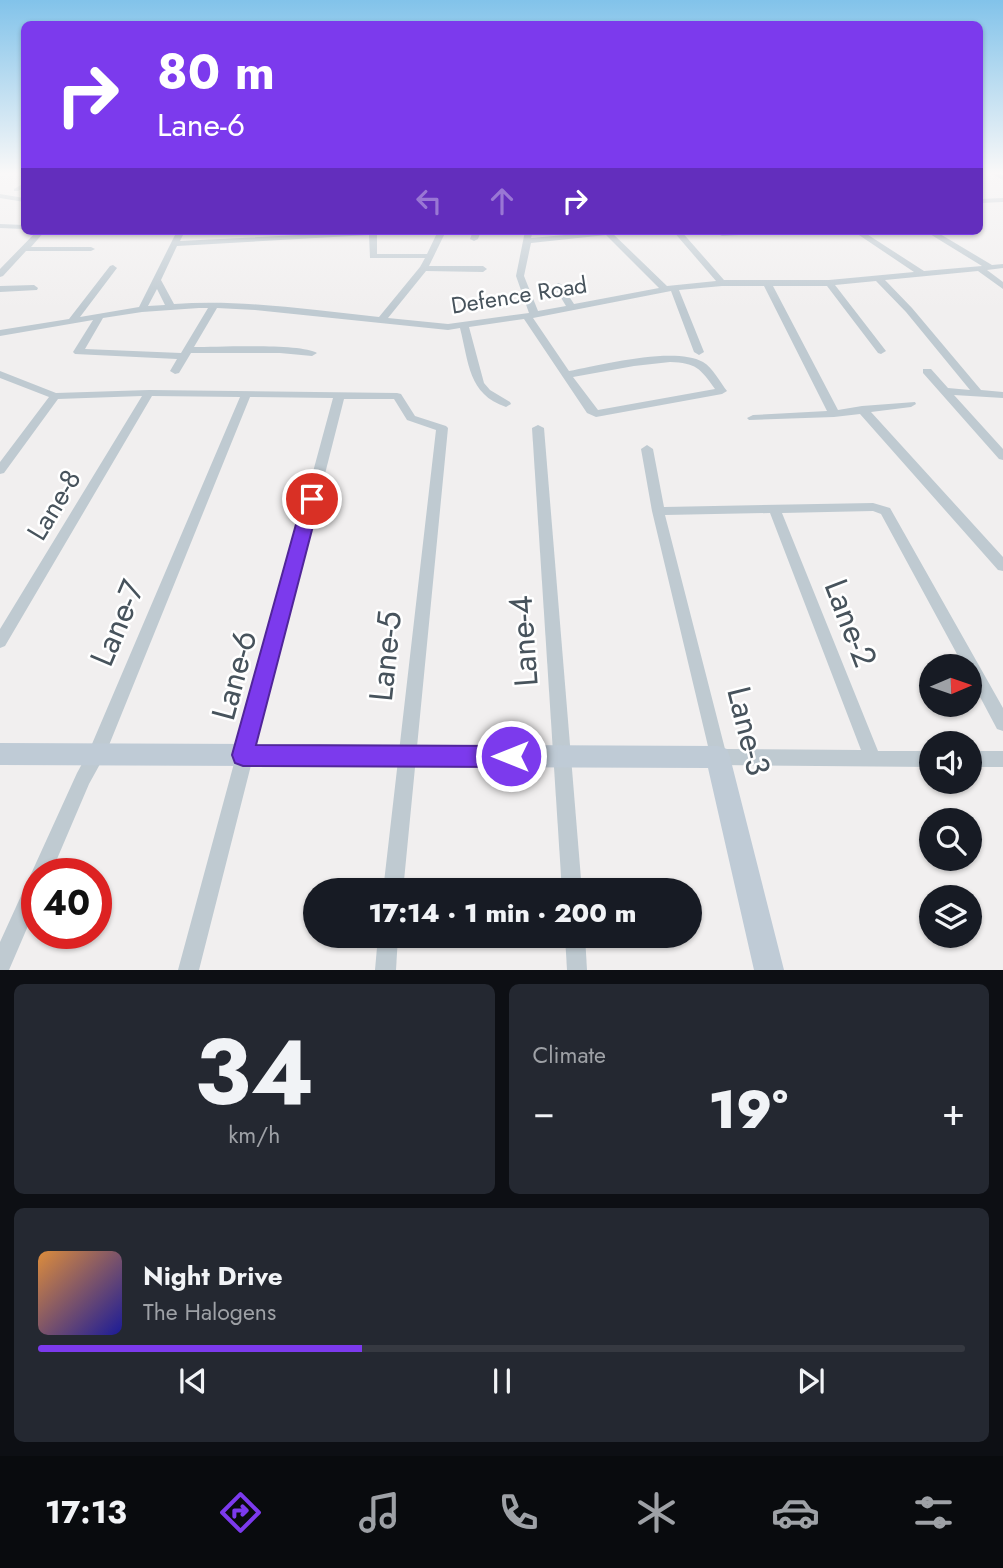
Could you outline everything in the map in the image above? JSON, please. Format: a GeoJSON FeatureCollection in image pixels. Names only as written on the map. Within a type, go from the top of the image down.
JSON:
{"type":"FeatureCollection","features":[{"type":"Feature","properties":{"kind":"street"},"geometry":{"type":"LineString","coordinates":[[0,226],[21,227]]}},
{"type":"Feature","properties":{"kind":"street"},"geometry":{"type":"LineString","coordinates":[[0,274],[37,235]]}},
{"type":"Feature","properties":{"kind":"street"},"geometry":{"type":"LineString","coordinates":[[142,309],[179,235]]}},
{"type":"Feature","properties":{"kind":"street"},"geometry":{"type":"LineString","coordinates":[[175,244],[324,235]]}},
{"type":"Feature","properties":{"kind":"street"},"geometry":{"type":"LineString","coordinates":[[373,235],[373,256],[430,256]]}},
{"type":"Feature","properties":{"kind":"street"},"geometry":{"type":"LineString","coordinates":[[381,321],[424,268],[440,235]]}},
{"type":"Feature","properties":{"kind":"street"},"geometry":{"type":"LineString","coordinates":[[528,235],[520,276],[531,315],[567,376],[596,414],[722,391],[702,366],[685,360],[652,360],[567,376]]}},
{"type":"Feature","properties":{"kind":"street"},"geometry":{"type":"LineString","coordinates":[[527,241],[580,235]]}},
{"type":"Feature","properties":{"kind":"street"},"geometry":{"type":"LineString","coordinates":[[610,235],[670,288],[699,352]]}},
{"type":"Feature","properties":{"kind":"street"},"geometry":{"type":"LineString","coordinates":[[680,235],[722,283]]}},
{"type":"Feature","properties":{"kind":"street"},"geometry":{"type":"LineString","coordinates":[[863,235],[923,274]]}},
{"type":"Feature","properties":{"kind":"street"},"geometry":{"type":"LineString","coordinates":[[936,235],[990,267]]}},
{"type":"Feature","properties":{"kind":"street"},"geometry":{"type":"LineString","coordinates":[[23,249],[91,249]]}},
{"type":"Feature","properties":{"kind":"street"},"geometry":{"type":"LineString","coordinates":[[0,260],[13,260]]}},
{"type":"Feature","properties":{"kind":"street","name":"Defence Road"},"geometry":{"type":"LineString","coordinates":[[0,333],[142,309],[214,305],[447,327],[531,315],[670,288],[722,283],[829,283],[1003,266]]}},
{"type":"Feature","properties":{"kind":"street"},"geometry":{"type":"LineString","coordinates":[[72,321],[113,268]]}},
{"type":"Feature","properties":{"kind":"street"},"geometry":{"type":"LineString","coordinates":[[424,268],[483,269]]}},
{"type":"Feature","properties":{"kind":"street"},"geometry":{"type":"LineString","coordinates":[[979,268],[1003,286]]}},
{"type":"Feature","properties":{"kind":"street"},"geometry":{"type":"LineString","coordinates":[[156,279],[170,306]]}},
{"type":"Feature","properties":{"kind":"street"},"geometry":{"type":"LineString","coordinates":[[879,279],[909,310],[978,393]]}},
{"type":"Feature","properties":{"kind":"street"},"geometry":{"type":"LineString","coordinates":[[829,283],[881,351]]}},
{"type":"Feature","properties":{"kind":"street"},"geometry":{"type":"LineString","coordinates":[[768,284],[834,414]]}},
{"type":"Feature","properties":{"kind":"street"},"geometry":{"type":"LineString","coordinates":[[558,286],[571,307]]}},
{"type":"Feature","properties":{"kind":"street"},"geometry":{"type":"LineString","coordinates":[[0,289],[34,288]]}},
{"type":"Feature","properties":{"kind":"street"},"geometry":{"type":"LineString","coordinates":[[175,371],[214,305]]}},
{"type":"Feature","properties":{"kind":"street"},"geometry":{"type":"LineString","coordinates":[[100,316],[78,352],[280,350],[312,353]]}},
{"type":"Feature","properties":{"kind":"street"},"geometry":{"type":"LineString","coordinates":[[464,325],[479,383],[486,392],[506,404]]}},
{"type":"Feature","properties":{"kind":"street"},"geometry":{"type":"LineString","coordinates":[[927,371],[1003,456]]}},
{"type":"Feature","properties":{"kind":"street"},"geometry":{"type":"LineString","coordinates":[[0,374],[55,396],[149,393],[339,396]]}},
{"type":"Feature","properties":{"kind":"street"},"geometry":{"type":"LineString","coordinates":[[943,391],[1003,395]]}},
{"type":"Feature","properties":{"kind":"street","name":"Lane-8"},"geometry":{"type":"LineString","coordinates":[[0,642],[149,393]]}},
{"type":"Feature","properties":{"kind":"street","name":"Lane-7"},"geometry":{"type":"LineString","coordinates":[[48,858],[82,779],[96,755],[246,395]]}},
{"type":"Feature","properties":{"kind":"street"},"geometry":{"type":"LineString","coordinates":[[0,470],[55,396]]}},
{"type":"Feature","properties":{"kind":"street","name":"Lane-5"},"geometry":{"type":"LineString","coordinates":[[339,396],[397,396],[411,418],[442,428],[394,878]]}},
{"type":"Feature","properties":{"kind":"street","name":"Lane-6"},"geometry":{"type":"LineString","coordinates":[[188,970],[339,396]]}},
{"type":"Feature","properties":{"kind":"street"},"geometry":{"type":"LineString","coordinates":[[753,418],[834,414],[911,404]]}},
{"type":"Feature","properties":{"kind":"street"},"geometry":{"type":"LineString","coordinates":[[862,409],[1003,566]]}},
{"type":"Feature","properties":{"kind":"street","name":"Lane-4"},"geometry":{"type":"LineString","coordinates":[[538,428],[571,878]]}},
{"type":"Feature","properties":{"kind":"street","name":"Lane-3"},"geometry":{"type":"LineString","coordinates":[[647,449],[658,511],[769,970]]}},
{"type":"Feature","properties":{"kind":"street"},"geometry":{"type":"LineString","coordinates":[[658,511],[774,508],[873,508],[886,511],[894,521],[1003,724]]}},
{"type":"Feature","properties":{"kind":"street","name":"Lane-2"},"geometry":{"type":"LineString","coordinates":[[774,508],[873,759]]}},
{"type":"Feature","properties":{"kind":"street"},"geometry":{"type":"LineString","coordinates":[[0,754],[919,759]]}},
{"type":"Feature","properties":{"kind":"street"},"geometry":{"type":"LineString","coordinates":[[982,759],[1003,759]]}},
{"type":"Feature","properties":{"kind":"street"},"geometry":{"type":"LineString","coordinates":[[0,966],[21,918]]}},
{"type":"Feature","properties":{"kind":"street"},"geometry":{"type":"LineString","coordinates":[[385,970],[387,948]]}},
{"type":"Feature","properties":{"kind":"street"},"geometry":{"type":"LineString","coordinates":[[576,948],[577,970]]}},
{"type":"Feature","properties":{"kind":"route"},"geometry":{"type":"LineString","coordinates":[[312,499],[243,755],[511,756]]}}]}
